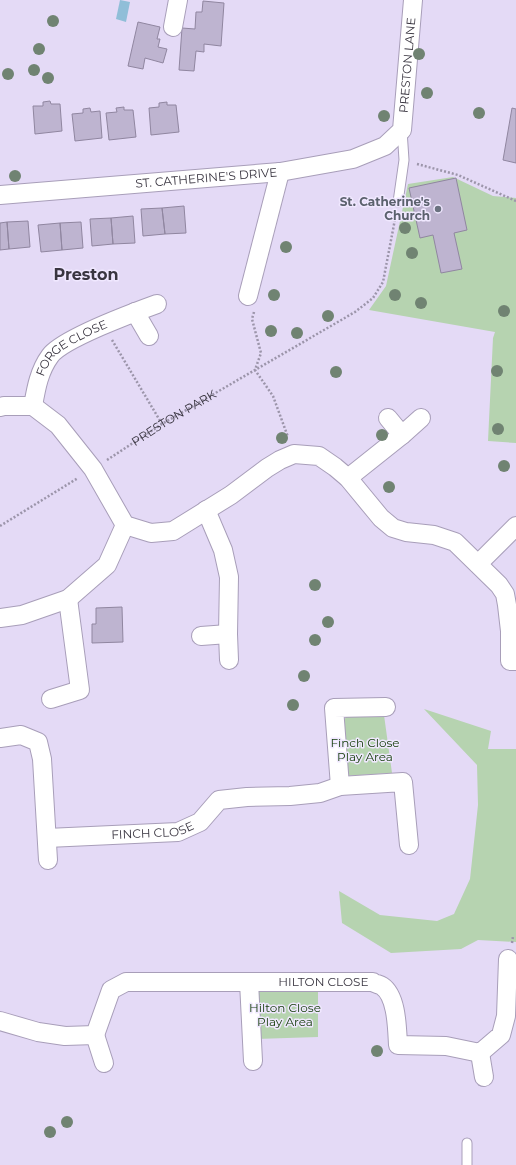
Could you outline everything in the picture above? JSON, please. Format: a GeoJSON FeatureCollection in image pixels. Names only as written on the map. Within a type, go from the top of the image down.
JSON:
{"type":"FeatureCollection","features":[{"type":"Feature","properties":{"kind":"street"},"geometry":{"type":"LineString","coordinates":[[173,27],[178,0]]}},
{"type":"Feature","properties":{"kind":"street","name":"PRESTON LANE"},"geometry":{"type":"LineString","coordinates":[[402,130],[413,0]]}},
{"type":"Feature","properties":{"kind":"street","name":"ST. CATHERINE'S DRIVE"},"geometry":{"type":"LineString","coordinates":[[0,195],[280,172],[353,159],[385,146],[402,130]]}},
{"type":"Feature","properties":{"kind":"street"},"geometry":{"type":"LineString","coordinates":[[248,296],[280,172]]}},
{"type":"Feature","properties":{"kind":"street","name":"FORGE CLOSE"},"geometry":{"type":"LineString","coordinates":[[33,406],[38,380],[50,356],[68,342],[135,312],[157,304]]}},
{"type":"Feature","properties":{"kind":"street"},"geometry":{"type":"LineString","coordinates":[[135,312],[149,336]]}},
{"type":"Feature","properties":{"kind":"street"},"geometry":{"type":"LineString","coordinates":[[0,407],[33,406],[58,425],[93,469],[125,525],[151,532],[173,531],[231,495],[280,460],[294,454],[319,456],[348,478],[381,518],[393,528],[406,532],[434,535],[455,542],[499,585],[505,594],[510,631],[510,661],[516,661]]}},
{"type":"Feature","properties":{"kind":"street"},"geometry":{"type":"LineString","coordinates":[[388,418],[402,435]]}},
{"type":"Feature","properties":{"kind":"street"},"geometry":{"type":"LineString","coordinates":[[348,478],[421,418]]}},
{"type":"Feature","properties":{"kind":"street"},"geometry":{"type":"LineString","coordinates":[[206,510],[223,550],[229,577],[229,660]]}},
{"type":"Feature","properties":{"kind":"street"},"geometry":{"type":"LineString","coordinates":[[0,618],[22,615],[68,599],[107,565],[125,525]]}},
{"type":"Feature","properties":{"kind":"street"},"geometry":{"type":"LineString","coordinates":[[478,564],[516,526]]}},
{"type":"Feature","properties":{"kind":"street"},"geometry":{"type":"LineString","coordinates":[[51,699],[80,690],[68,599]]}},
{"type":"Feature","properties":{"kind":"street"},"geometry":{"type":"LineString","coordinates":[[201,636],[228,634]]}},
{"type":"Feature","properties":{"kind":"street"},"geometry":{"type":"LineString","coordinates":[[340,786],[334,708],[386,707]]}},
{"type":"Feature","properties":{"kind":"street"},"geometry":{"type":"LineString","coordinates":[[0,738],[21,735],[38,742],[42,759],[48,860]]}},
{"type":"Feature","properties":{"kind":"street"},"geometry":{"type":"LineString","coordinates":[[0,746],[21,735]]}},
{"type":"Feature","properties":{"kind":"street","name":"FINCH CLOSE"},"geometry":{"type":"LineString","coordinates":[[47,838],[178,832],[200,822],[219,800],[247,797],[290,796],[320,793],[340,786],[403,782],[409,844]]}},
{"type":"Feature","properties":{"kind":"street"},"geometry":{"type":"LineString","coordinates":[[484,1077],[480,1053],[501,1035],[506,1016],[508,958]]}},
{"type":"Feature","properties":{"kind":"street","name":"HILTON CLOSE"},"geometry":{"type":"LineString","coordinates":[[95,1035],[112,990],[126,982],[373,982],[382,986],[388,994],[395,1010],[398,1051],[446,1046],[480,1053]]}},
{"type":"Feature","properties":{"kind":"street"},"geometry":{"type":"LineString","coordinates":[[250,982],[253,1061]]}},
{"type":"Feature","properties":{"kind":"street"},"geometry":{"type":"LineString","coordinates":[[0,1021],[44,1033],[65,1036],[95,1035],[104,1063]]}},
{"type":"Feature","properties":{"kind":"lane"},"geometry":{"type":"LineString","coordinates":[[398,202],[404,160],[402,130]]}},
{"type":"Feature","properties":{"kind":"lane"},"geometry":{"type":"LineString","coordinates":[[467,1144],[467,1165]]}},
{"type":"Feature","properties":{"kind":"path"},"geometry":{"type":"LineString","coordinates":[[404,160],[458,175],[516,201]]}},
{"type":"Feature","properties":{"kind":"path","name":"PRESTON PARK"},"geometry":{"type":"LineString","coordinates":[[0,526],[93,469],[162,424],[355,312],[373,298],[383,282],[398,202]]}},
{"type":"Feature","properties":{"kind":"path"},"geometry":{"type":"LineString","coordinates":[[248,296],[257,304],[252,318],[261,353],[255,370],[272,396],[294,454]]}},
{"type":"Feature","properties":{"kind":"path"},"geometry":{"type":"LineString","coordinates":[[104,326],[162,424]]}},
{"type":"Feature","properties":{"kind":"green space"},"geometry":{"type":"Polygon","coordinates":[[[453,177],[493,196],[516,198],[516,443],[488,441],[493,338],[495,332],[369,310],[386,286],[408,184],[453,177]]]}},
{"type":"Feature","properties":{"kind":"green space"},"geometry":{"type":"Polygon","coordinates":[[[424,709],[491,731],[488,749],[516,749],[516,942],[478,940],[461,949],[391,953],[342,923],[339,891],[380,915],[437,921],[454,914],[470,879],[478,805],[477,765],[424,709]]]}},
{"type":"Feature","properties":{"kind":"green space","name":"Finch Close Play Area"},"geometry":{"type":"Polygon","coordinates":[[[348,715],[384,715],[392,773],[344,776],[341,723],[348,715]]]}},
{"type":"Feature","properties":{"kind":"green space","name":"Hilton Close Play Area"},"geometry":{"type":"Polygon","coordinates":[[[254,992],[318,992],[318,1037],[256,1039],[254,992]]]}},
{"type":"Feature","properties":{"kind":"water"},"geometry":{"type":"Polygon","coordinates":[[[120,0],[130,2],[126,22],[116,19],[120,0]]]}},
{"type":"Feature","properties":{"kind":"building"},"geometry":{"type":"Polygon","coordinates":[[[203,1],[224,3],[221,46],[204,44],[204,52],[196,51],[194,71],[179,70],[182,28],[195,29],[196,12],[202,12],[203,1]]]}},
{"type":"Feature","properties":{"kind":"building"},"geometry":{"type":"Polygon","coordinates":[[[138,22],[160,27],[157,39],[160,39],[158,47],[167,49],[163,63],[145,58],[143,69],[128,66],[138,22]]]}},
{"type":"Feature","properties":{"kind":"building"},"geometry":{"type":"Polygon","coordinates":[[[50,101],[51,104],[60,104],[62,131],[35,134],[33,106],[43,106],[43,102],[50,101]]]}},
{"type":"Feature","properties":{"kind":"building"},"geometry":{"type":"Polygon","coordinates":[[[167,102],[167,105],[176,105],[179,132],[151,135],[149,108],[159,107],[159,103],[167,102]]]}},
{"type":"Feature","properties":{"kind":"building"},"geometry":{"type":"Polygon","coordinates":[[[124,107],[124,110],[133,110],[136,137],[109,140],[106,113],[117,112],[116,108],[124,107]]]}},
{"type":"Feature","properties":{"kind":"building"},"geometry":{"type":"Polygon","coordinates":[[[90,108],[91,112],[100,111],[102,138],[75,141],[72,114],[83,113],[83,109],[90,108]]]}},
{"type":"Feature","properties":{"kind":"building"},"geometry":{"type":"Polygon","coordinates":[[[512,108],[516,109],[516,163],[503,160],[512,108]]]}},
{"type":"Feature","properties":{"kind":"building","name":"St. Catherine's Church"},"geometry":{"type":"Polygon","coordinates":[[[456,178],[467,230],[454,233],[462,269],[441,273],[433,235],[420,238],[409,188],[456,178]]]}},
{"type":"Feature","properties":{"kind":"building"},"geometry":{"type":"Polygon","coordinates":[[[184,206],[186,233],[165,234],[162,208],[184,206]]]}},
{"type":"Feature","properties":{"kind":"building"},"geometry":{"type":"Polygon","coordinates":[[[162,208],[165,234],[143,236],[141,209],[162,208]]]}},
{"type":"Feature","properties":{"kind":"building"},"geometry":{"type":"Polygon","coordinates":[[[133,216],[135,243],[113,244],[111,218],[133,216]]]}},
{"type":"Feature","properties":{"kind":"building"},"geometry":{"type":"Polygon","coordinates":[[[111,218],[113,244],[92,246],[90,219],[111,218]]]}},
{"type":"Feature","properties":{"kind":"building"},"geometry":{"type":"Polygon","coordinates":[[[28,221],[30,247],[9,249],[7,222],[28,221]]]}},
{"type":"Feature","properties":{"kind":"building"},"geometry":{"type":"Polygon","coordinates":[[[7,222],[9,249],[0,250],[0,223],[7,222]]]}},
{"type":"Feature","properties":{"kind":"building"},"geometry":{"type":"Polygon","coordinates":[[[81,222],[83,248],[62,250],[60,223],[81,222]]]}},
{"type":"Feature","properties":{"kind":"building"},"geometry":{"type":"Polygon","coordinates":[[[60,223],[62,250],[41,252],[38,225],[60,223]]]}},
{"type":"Feature","properties":{"kind":"building"},"geometry":{"type":"Polygon","coordinates":[[[122,607],[123,642],[92,643],[92,624],[96,624],[96,608],[122,607]]]}},
{"type":"Feature","properties":{"kind":"place","name":"St. Catherine's Church"},"geometry":{"type":"Point","coordinates":[438,209]}},
{"type":"Feature","properties":{"kind":"district","name":"Preston"},"geometry":{"type":"Point","coordinates":[86,274]}}]}
